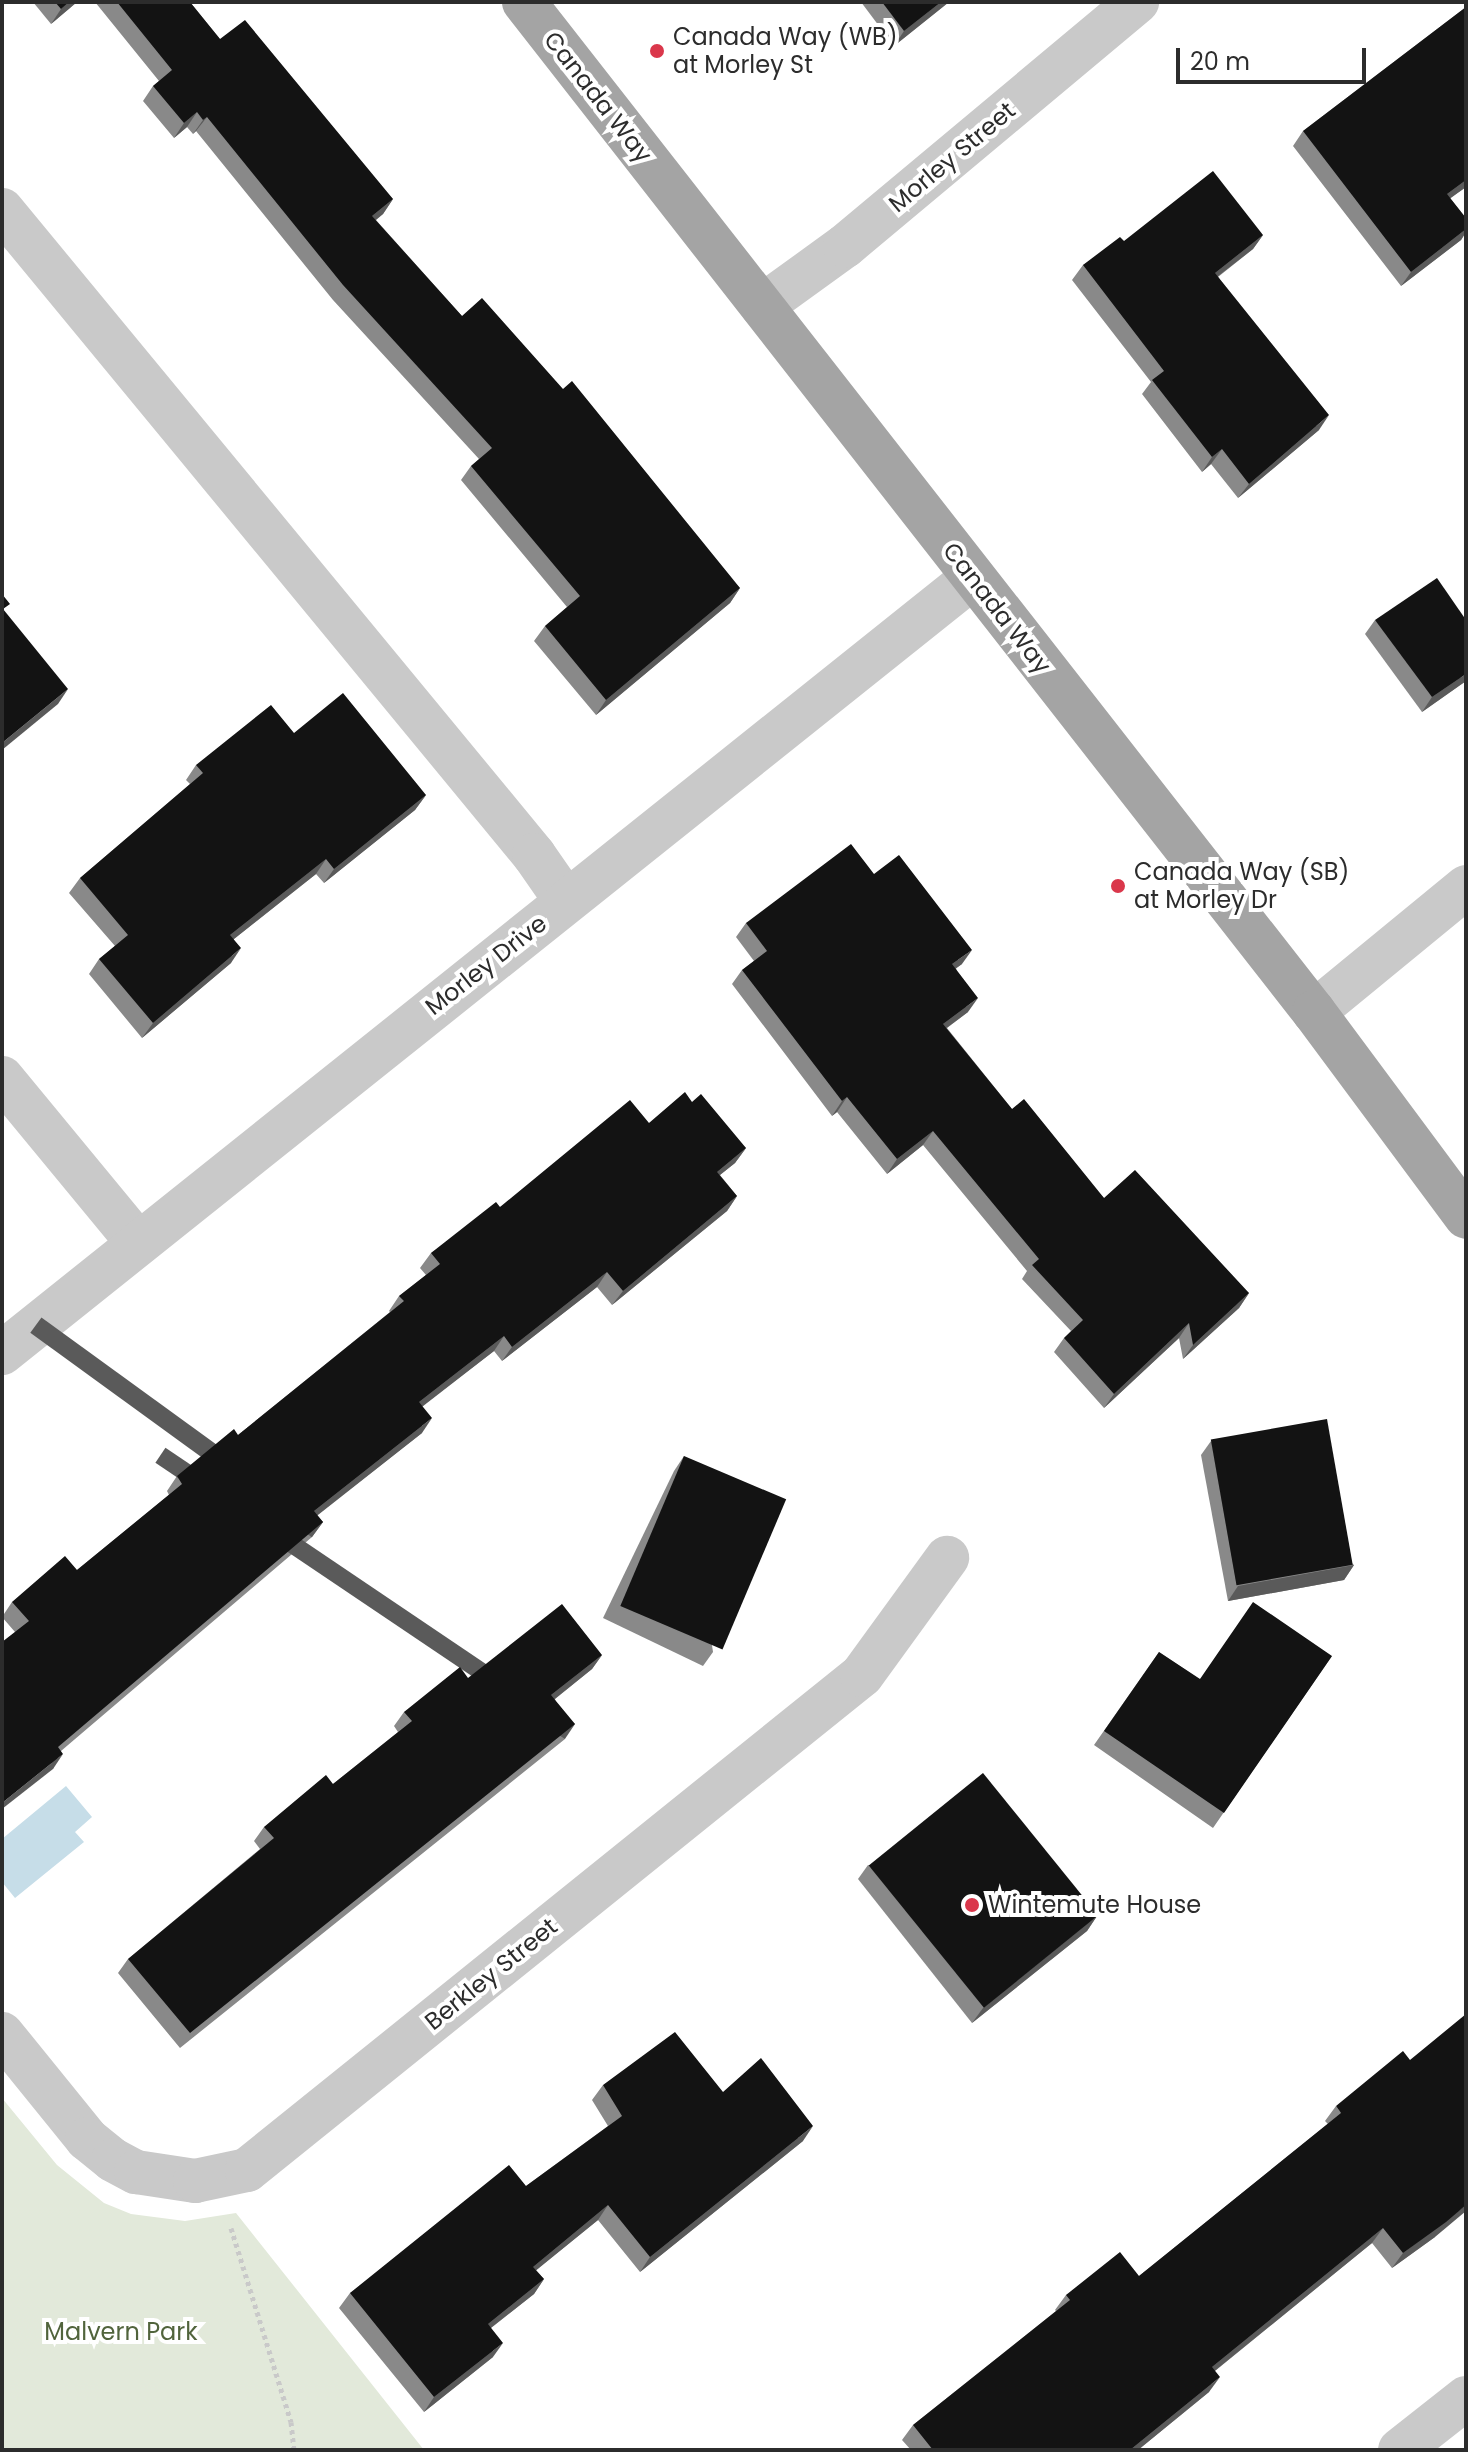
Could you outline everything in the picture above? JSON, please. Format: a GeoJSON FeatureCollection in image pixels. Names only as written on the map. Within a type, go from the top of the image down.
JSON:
{"type":"FeatureCollection","features":[{"type":"Feature","properties":{"kind":"main road","name":"Canada Way"},"geometry":{"type":"LineString","coordinates":[[524,2],[1314,1012],[1466,1217]]}},
{"type":"Feature","properties":{"kind":"street","name":"Morley Street"},"geometry":{"type":"LineString","coordinates":[[762,306],[845,246],[1137,2]]}},
{"type":"Feature","properties":{"kind":"street"},"geometry":{"type":"LineString","coordinates":[[2,210],[534,855],[566,901]]}},
{"type":"Feature","properties":{"kind":"street","name":"Morley Drive"},"geometry":{"type":"LineString","coordinates":[[2,1353],[137,1242],[972,578]]}},
{"type":"Feature","properties":{"kind":"street"},"geometry":{"type":"LineString","coordinates":[[1314,1012],[1466,887]]}},
{"type":"Feature","properties":{"kind":"street"},"geometry":{"type":"LineString","coordinates":[[2,1078],[137,1242]]}},
{"type":"Feature","properties":{"kind":"street","name":"Berkley Street"},"geometry":{"type":"LineString","coordinates":[[2,2034],[87,2139],[113,2160],[136,2172],[195,2181],[247,2170],[862,1675],[947,1558]]}},
{"type":"Feature","properties":{"kind":"street"},"geometry":{"type":"LineString","coordinates":[[1400,2450],[1466,2398]]}},
{"type":"Feature","properties":{"kind":"path"},"geometry":{"type":"LineString","coordinates":[[247,2170],[231,2227],[291,2422],[294,2450]]}},
{"type":"Feature","properties":{"kind":"green space","name":"Malvern Park"},"geometry":{"type":"Polygon","coordinates":[[[2,2098],[57,2165],[104,2203],[131,2214],[185,2221],[236,2213],[424,2450],[2,2450],[2,2098]]]}},
{"type":"Feature","properties":{"kind":"water"},"geometry":{"type":"Polygon","coordinates":[[[66,1786],[92,1817],[75,1832],[84,1842],[15,1898],[2,1882],[2,1839],[66,1786]]]}},
{"type":"Feature","properties":{"kind":"building"},"geometry":{"type":"Polygon","coordinates":[[[55,2],[69,2],[61,9],[55,2]]]}},
{"type":"Feature","properties":{"kind":"building"},"geometry":{"type":"Polygon","coordinates":[[[117,2],[190,2],[220,39],[245,20],[393,199],[372,216],[462,316],[482,298],[563,389],[572,381],[740,588],[606,700],[545,626],[580,596],[471,466],[492,448],[343,285],[207,117],[203,120],[197,112],[184,123],[153,86],[172,70],[117,2]]]}},
{"type":"Feature","properties":{"kind":"building"},"geometry":{"type":"Polygon","coordinates":[[[882,2],[941,2],[904,31],[882,2]]]}},
{"type":"Feature","properties":{"kind":"building"},"geometry":{"type":"Polygon","coordinates":[[[1466,7],[1466,180],[1447,194],[1466,218],[1466,229],[1411,272],[1303,131],[1466,7]]]}},
{"type":"Feature","properties":{"kind":"building"},"geometry":{"type":"Polygon","coordinates":[[[1213,171],[1263,235],[1215,273],[1329,415],[1249,484],[1222,449],[1212,457],[1152,380],[1164,371],[1083,265],[1120,237],[1124,241],[1213,171]]]}},
{"type":"Feature","properties":{"kind":"building"},"geometry":{"type":"Polygon","coordinates":[[[1437,578],[1466,620],[1466,674],[1432,697],[1375,620],[1437,578]]]}},
{"type":"Feature","properties":{"kind":"building"},"geometry":{"type":"Polygon","coordinates":[[[2,594],[10,604],[3,609],[68,689],[2,743],[2,594]]]}},
{"type":"Feature","properties":{"kind":"building"},"geometry":{"type":"Polygon","coordinates":[[[343,693],[426,795],[334,869],[326,859],[230,935],[241,948],[153,1023],[99,959],[128,935],[80,878],[203,773],[196,765],[271,705],[294,733],[343,693]]]}},
{"type":"Feature","properties":{"kind":"building"},"geometry":{"type":"Polygon","coordinates":[[[851,844],[874,874],[899,855],[972,950],[952,964],[978,998],[943,1024],[1012,1109],[1024,1099],[1104,1198],[1135,1170],[1249,1293],[1193,1345],[1189,1323],[1114,1394],[1064,1338],[1083,1320],[1032,1265],[1039,1259],[933,1131],[897,1159],[847,1097],[842,1101],[742,970],[767,951],[746,923],[851,844]]]}},
{"type":"Feature","properties":{"kind":"building"},"geometry":{"type":"Polygon","coordinates":[[[685,1092],[692,1102],[701,1094],[746,1148],[717,1172],[737,1196],[623,1291],[607,1272],[512,1347],[504,1336],[419,1402],[432,1418],[314,1511],[323,1522],[58,1747],[63,1754],[2,1803],[2,1642],[29,1621],[12,1602],[65,1556],[77,1570],[182,1484],[177,1476],[234,1429],[238,1435],[404,1301],[399,1296],[440,1264],[431,1253],[496,1202],[500,1207],[630,1100],[649,1123],[685,1092]]]}},
{"type":"Feature","properties":{"kind":"building"},"geometry":{"type":"Polygon","coordinates":[[[1327,1419],[1353,1565],[1236,1585],[1211,1439],[1327,1419]]]}},
{"type":"Feature","properties":{"kind":"building"},"geometry":{"type":"Polygon","coordinates":[[[684,1456],[786,1499],[722,1649],[620,1606],[684,1456]]]}},
{"type":"Feature","properties":{"kind":"building"},"geometry":{"type":"Polygon","coordinates":[[[1253,1602],[1332,1656],[1224,1813],[1104,1731],[1159,1652],[1200,1679],[1253,1602]]]}},
{"type":"Feature","properties":{"kind":"building"},"geometry":{"type":"Polygon","coordinates":[[[562,1604],[602,1655],[551,1695],[575,1724],[190,2033],[128,1959],[274,1838],[264,1827],[326,1775],[333,1784],[412,1721],[404,1712],[460,1667],[468,1678],[562,1604]]]}},
{"type":"Feature","properties":{"kind":"building","name":"Wintemute House"},"geometry":{"type":"Polygon","coordinates":[[[983,1773],[1098,1915],[984,2008],[869,1866],[983,1773]]]}},
{"type":"Feature","properties":{"kind":"building"},"geometry":{"type":"Polygon","coordinates":[[[1466,2014],[1466,2205],[1446,2222],[1403,2253],[1383,2228],[1212,2367],[1220,2377],[1130,2450],[933,2450],[913,2425],[1070,2300],[1066,2295],[1120,2252],[1139,2276],[1341,2113],[1336,2106],[1403,2051],[1410,2060],[1466,2014]]]}},
{"type":"Feature","properties":{"kind":"building"},"geometry":{"type":"Polygon","coordinates":[[[675,2032],[723,2092],[761,2058],[813,2126],[650,2257],[608,2205],[533,2267],[544,2279],[488,2324],[503,2343],[434,2397],[350,2293],[509,2165],[526,2186],[622,2116],[603,2085],[675,2032]]]}},
{"type":"Feature","properties":{"kind":"place","name":"Canada Way (WB) at Morley St"},"geometry":{"type":"Point","coordinates":[657,51]}},
{"type":"Feature","properties":{"kind":"place","name":"Canada Way (SB) at Morley Dr"},"geometry":{"type":"Point","coordinates":[1118,886]}},
{"type":"Feature","properties":{"kind":"place","name":"Wintemute House"},"geometry":{"type":"Point","coordinates":[972,1905]}}]}
